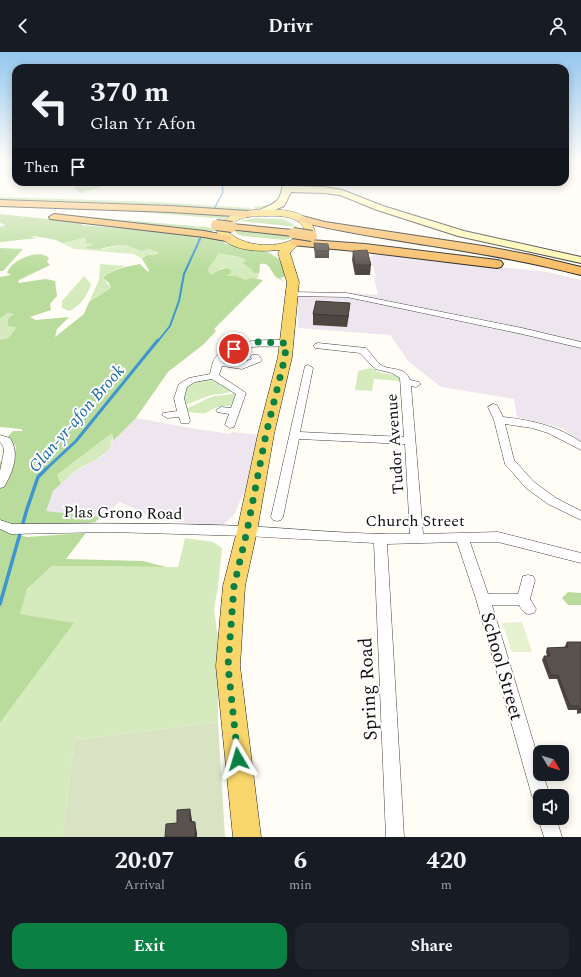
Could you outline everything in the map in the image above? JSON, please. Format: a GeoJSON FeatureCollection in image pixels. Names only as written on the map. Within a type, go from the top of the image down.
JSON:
{"type":"FeatureCollection","features":[{"type":"Feature","properties":{"kind":"highway"},"geometry":{"type":"LineString","coordinates":[[0,204],[218,223],[295,234],[357,247],[557,272],[580,269]]}},
{"type":"Feature","properties":{"kind":"highway"},"geometry":{"type":"LineString","coordinates":[[0,204],[179,209],[248,214]]}},
{"type":"Feature","properties":{"kind":"highway"},"geometry":{"type":"LineString","coordinates":[[0,208],[218,223]]}},
{"type":"Feature","properties":{"kind":"highway"},"geometry":{"type":"LineString","coordinates":[[0,211],[204,234],[226,238]]}},
{"type":"Feature","properties":{"kind":"highway"},"geometry":{"type":"LineString","coordinates":[[295,234],[325,225],[517,256],[580,269]]}},
{"type":"Feature","properties":{"kind":"highway"},"geometry":{"type":"LineString","coordinates":[[295,234],[314,234],[466,251],[580,269]]}},
{"type":"Feature","properties":{"kind":"highway"},"geometry":{"type":"LineString","coordinates":[[314,234],[421,249],[557,272]]}},
{"type":"Feature","properties":{"kind":"main road"},"geometry":{"type":"LineString","coordinates":[[260,213],[281,204],[285,197]]}},
{"type":"Feature","properties":{"kind":"main road"},"geometry":{"type":"LineString","coordinates":[[351,197],[380,208],[462,234],[580,269]]}},
{"type":"Feature","properties":{"kind":"main road"},"geometry":{"type":"LineString","coordinates":[[247,837],[228,666],[234,586],[247,531],[266,434],[285,357],[293,282],[284,253],[295,234],[290,215],[284,210],[281,204]]}},
{"type":"Feature","properties":{"kind":"main road"},"geometry":{"type":"LineString","coordinates":[[287,265],[277,254],[263,248],[235,243],[226,238],[222,233],[222,227],[228,222],[248,214],[260,213],[290,215]]}},
{"type":"Feature","properties":{"kind":"main road"},"geometry":{"type":"LineString","coordinates":[[263,248],[295,234]]}},
{"type":"Feature","properties":{"kind":"street"},"geometry":{"type":"LineString","coordinates":[[292,294],[347,295],[522,331],[581,345]]}},
{"type":"Feature","properties":{"kind":"street"},"geometry":{"type":"LineString","coordinates":[[214,376],[218,362],[225,354],[234,349],[256,342],[286,343]]}},
{"type":"Feature","properties":{"kind":"street","name":"Tudor Avenue"},"geometry":{"type":"LineString","coordinates":[[324,349],[365,347],[378,366],[395,370],[411,383],[410,441],[417,539]]}},
{"type":"Feature","properties":{"kind":"street"},"geometry":{"type":"LineString","coordinates":[[218,362],[242,366],[256,360],[254,357]]}},
{"type":"Feature","properties":{"kind":"street"},"geometry":{"type":"LineString","coordinates":[[277,517],[276,496],[294,435],[308,368]]}},
{"type":"Feature","properties":{"kind":"street"},"geometry":{"type":"LineString","coordinates":[[167,415],[184,417],[180,398],[182,386],[192,380],[214,376],[241,393],[233,411],[230,425]]}},
{"type":"Feature","properties":{"kind":"street"},"geometry":{"type":"LineString","coordinates":[[493,407],[509,461],[530,485],[552,501],[581,516]]}},
{"type":"Feature","properties":{"kind":"street"},"geometry":{"type":"LineString","coordinates":[[220,410],[233,411]]}},
{"type":"Feature","properties":{"kind":"street"},"geometry":{"type":"LineString","coordinates":[[498,420],[532,423],[557,432],[581,447]]}},
{"type":"Feature","properties":{"kind":"street"},"geometry":{"type":"LineString","coordinates":[[294,435],[410,441]]}},
{"type":"Feature","properties":{"kind":"street"},"geometry":{"type":"LineString","coordinates":[[0,438],[6,440],[10,447],[10,462],[0,484]]}},
{"type":"Feature","properties":{"kind":"street","name":"Plas Grono Road"},"geometry":{"type":"LineString","coordinates":[[0,524],[14,529],[111,527],[247,531]]}},
{"type":"Feature","properties":{"kind":"street","name":"Church Street"},"geometry":{"type":"LineString","coordinates":[[247,531],[380,539],[498,537],[581,558]]}},
{"type":"Feature","properties":{"kind":"street","name":"School Street"},"geometry":{"type":"LineString","coordinates":[[462,537],[483,599],[539,789]]}},
{"type":"Feature","properties":{"kind":"street","name":"Spring Road"},"geometry":{"type":"LineString","coordinates":[[380,539],[395,837]]}},
{"type":"Feature","properties":{"kind":"street"},"geometry":{"type":"LineString","coordinates":[[483,599],[526,604],[528,580]]}},
{"type":"Feature","properties":{"kind":"street"},"geometry":{"type":"LineString","coordinates":[[549,825],[553,837]]}},
{"type":"Feature","properties":{"kind":"shaded area"},"geometry":{"type":"Polygon","coordinates":[[[378,254],[547,272],[581,280],[581,442],[562,428],[517,417],[514,399],[441,387],[409,362],[390,335],[298,328],[298,292],[378,295],[374,277],[376,276],[370,257],[378,254]]]}},
{"type":"Feature","properties":{"kind":"shaded area"},"geometry":{"type":"Polygon","coordinates":[[[136,418],[230,434],[232,432],[260,435],[252,474],[234,515],[224,524],[213,526],[159,520],[120,502],[101,517],[45,511],[53,491],[77,470],[103,456],[113,441],[136,418]]]}},
{"type":"Feature","properties":{"kind":"green space"},"geometry":{"type":"Polygon","coordinates":[[[0,197],[156,202],[251,208],[252,210],[255,209],[254,207],[270,205],[272,202],[277,203],[271,209],[242,213],[0,201],[0,197]]]}},
{"type":"Feature","properties":{"kind":"green space"},"geometry":{"type":"Polygon","coordinates":[[[114,210],[177,212],[225,216],[226,219],[114,210]]]}},
{"type":"Feature","properties":{"kind":"green space"},"geometry":{"type":"Polygon","coordinates":[[[0,214],[84,223],[81,225],[153,231],[220,240],[226,244],[268,252],[279,259],[285,269],[284,277],[280,278],[284,282],[275,276],[265,264],[260,264],[259,274],[254,273],[242,263],[246,260],[218,253],[208,271],[211,275],[221,270],[228,269],[231,270],[231,273],[227,276],[236,276],[246,280],[251,278],[263,280],[214,329],[216,331],[204,344],[168,372],[136,418],[113,441],[112,433],[57,475],[61,484],[53,491],[46,511],[101,517],[95,522],[8,532],[27,537],[86,533],[66,559],[143,561],[166,567],[52,566],[27,589],[20,614],[74,623],[0,723],[0,462],[12,464],[16,447],[8,436],[13,431],[23,431],[21,429],[0,427],[0,340],[8,338],[17,327],[8,326],[8,319],[14,314],[7,313],[0,319],[0,277],[11,275],[7,273],[10,268],[19,260],[26,257],[39,254],[49,258],[47,262],[50,265],[19,280],[18,283],[46,279],[55,281],[57,296],[50,304],[51,310],[30,317],[36,320],[69,317],[57,329],[55,337],[84,314],[89,302],[111,288],[109,283],[103,278],[116,270],[140,264],[148,272],[149,270],[142,259],[147,255],[158,254],[159,252],[149,249],[142,251],[123,245],[93,249],[85,247],[93,245],[91,243],[87,244],[85,238],[62,243],[56,240],[35,236],[30,237],[38,238],[0,242],[0,227],[6,225],[0,223],[0,214]]]}},
{"type":"Feature","properties":{"kind":"green space"},"geometry":{"type":"Polygon","coordinates":[[[67,215],[216,228],[209,233],[136,222],[67,215]]]}},
{"type":"Feature","properties":{"kind":"green space"},"geometry":{"type":"Polygon","coordinates":[[[255,218],[283,219],[298,227],[239,221],[255,218]]]}},
{"type":"Feature","properties":{"kind":"green space"},"geometry":{"type":"Polygon","coordinates":[[[232,229],[298,236],[284,240],[243,236],[237,234],[232,229]]]}},
{"type":"Feature","properties":{"kind":"green space"},"geometry":{"type":"Polygon","coordinates":[[[86,238],[103,249],[120,245],[133,246],[142,251],[149,249],[160,251],[158,254],[147,255],[142,259],[134,254],[74,249],[62,243],[86,238]]]}},
{"type":"Feature","properties":{"kind":"green space"},"geometry":{"type":"Polygon","coordinates":[[[0,248],[23,249],[3,271],[0,271],[0,248]]]}},
{"type":"Feature","properties":{"kind":"green space"},"geometry":{"type":"Polygon","coordinates":[[[218,252],[240,257],[246,260],[242,263],[254,273],[259,275],[257,279],[246,280],[236,276],[226,276],[231,273],[231,270],[222,268],[211,275],[208,271],[218,252]]]}},
{"type":"Feature","properties":{"kind":"green space"},"geometry":{"type":"Polygon","coordinates":[[[100,264],[126,266],[114,270],[103,278],[111,288],[89,302],[99,280],[100,264]]]}},
{"type":"Feature","properties":{"kind":"green space"},"geometry":{"type":"Polygon","coordinates":[[[84,276],[91,284],[88,293],[73,309],[69,311],[62,308],[62,301],[84,276]]]}},
{"type":"Feature","properties":{"kind":"green space"},"geometry":{"type":"Polygon","coordinates":[[[7,313],[15,314],[17,327],[8,338],[0,340],[0,319],[7,313]]]}},
{"type":"Feature","properties":{"kind":"green space"},"geometry":{"type":"Polygon","coordinates":[[[371,368],[381,373],[400,376],[400,381],[374,379],[372,391],[355,390],[358,371],[371,368]]]}},
{"type":"Feature","properties":{"kind":"green space"},"geometry":{"type":"Polygon","coordinates":[[[209,378],[234,390],[227,393],[211,395],[185,405],[184,397],[188,385],[196,381],[209,378]]]}},
{"type":"Feature","properties":{"kind":"green space"},"geometry":{"type":"Polygon","coordinates":[[[236,392],[235,401],[232,405],[216,407],[206,413],[187,412],[186,408],[210,397],[228,395],[236,392]]]}},
{"type":"Feature","properties":{"kind":"green space"},"geometry":{"type":"Polygon","coordinates":[[[112,433],[110,447],[102,456],[78,469],[61,484],[57,475],[112,433]]]}},
{"type":"Feature","properties":{"kind":"green space"},"geometry":{"type":"Polygon","coordinates":[[[185,538],[213,542],[222,548],[214,609],[218,638],[218,722],[74,740],[63,837],[0,837],[0,723],[73,624],[19,614],[26,590],[52,566],[178,567],[185,538]]]}},
{"type":"Feature","properties":{"kind":"green space"},"geometry":{"type":"Polygon","coordinates":[[[568,592],[581,593],[581,605],[568,605],[562,598],[568,592]]]}},
{"type":"Feature","properties":{"kind":"green space"},"geometry":{"type":"Polygon","coordinates":[[[522,622],[532,652],[512,652],[502,623],[522,622]]]}},
{"type":"Feature","properties":{"kind":"green space"},"geometry":{"type":"Polygon","coordinates":[[[218,722],[225,837],[63,837],[74,740],[218,722]]]}},
{"type":"Feature","properties":{"kind":"building"},"geometry":{"type":"Polygon","coordinates":[[[314,243],[328,244],[329,251],[315,251],[314,243]]]}},
{"type":"Feature","properties":{"kind":"building"},"geometry":{"type":"Polygon","coordinates":[[[367,250],[371,265],[355,265],[353,251],[367,250]]]}},
{"type":"Feature","properties":{"kind":"building"},"geometry":{"type":"Polygon","coordinates":[[[316,301],[350,303],[348,316],[313,314],[316,301]]]}},
{"type":"Feature","properties":{"kind":"building"},"geometry":{"type":"Polygon","coordinates":[[[567,642],[581,642],[581,709],[579,710],[579,706],[570,706],[558,675],[551,675],[544,656],[550,656],[547,648],[568,647],[567,642]]]}},
{"type":"Feature","properties":{"kind":"building"},"geometry":{"type":"Polygon","coordinates":[[[190,809],[190,821],[195,822],[195,837],[165,837],[166,824],[177,823],[177,810],[190,809]]]}},
{"type":"Feature","properties":{"kind":"waterway"},"geometry":{"type":"LineString","coordinates":[[214,209],[221,197]]}},
{"type":"Feature","properties":{"kind":"waterway","name":"Glan-yr-afon Brook"},"geometry":{"type":"LineString","coordinates":[[158,341],[170,326],[179,301],[184,274],[200,239]]}},
{"type":"Feature","properties":{"kind":"waterway","name":"Glan-yr-afon Brook"},"geometry":{"type":"LineString","coordinates":[[46,469],[76,441],[158,340]]}},
{"type":"Feature","properties":{"kind":"waterway","name":"Glan-yr-afon Brook"},"geometry":{"type":"LineString","coordinates":[[0,604],[27,509],[38,477],[46,469]]}},
{"type":"Feature","properties":{"kind":"route"},"geometry":{"type":"LineString","coordinates":[[234,349],[256,342],[286,343],[285,357],[266,434],[247,531],[234,586],[228,666],[238,759]]}}]}
